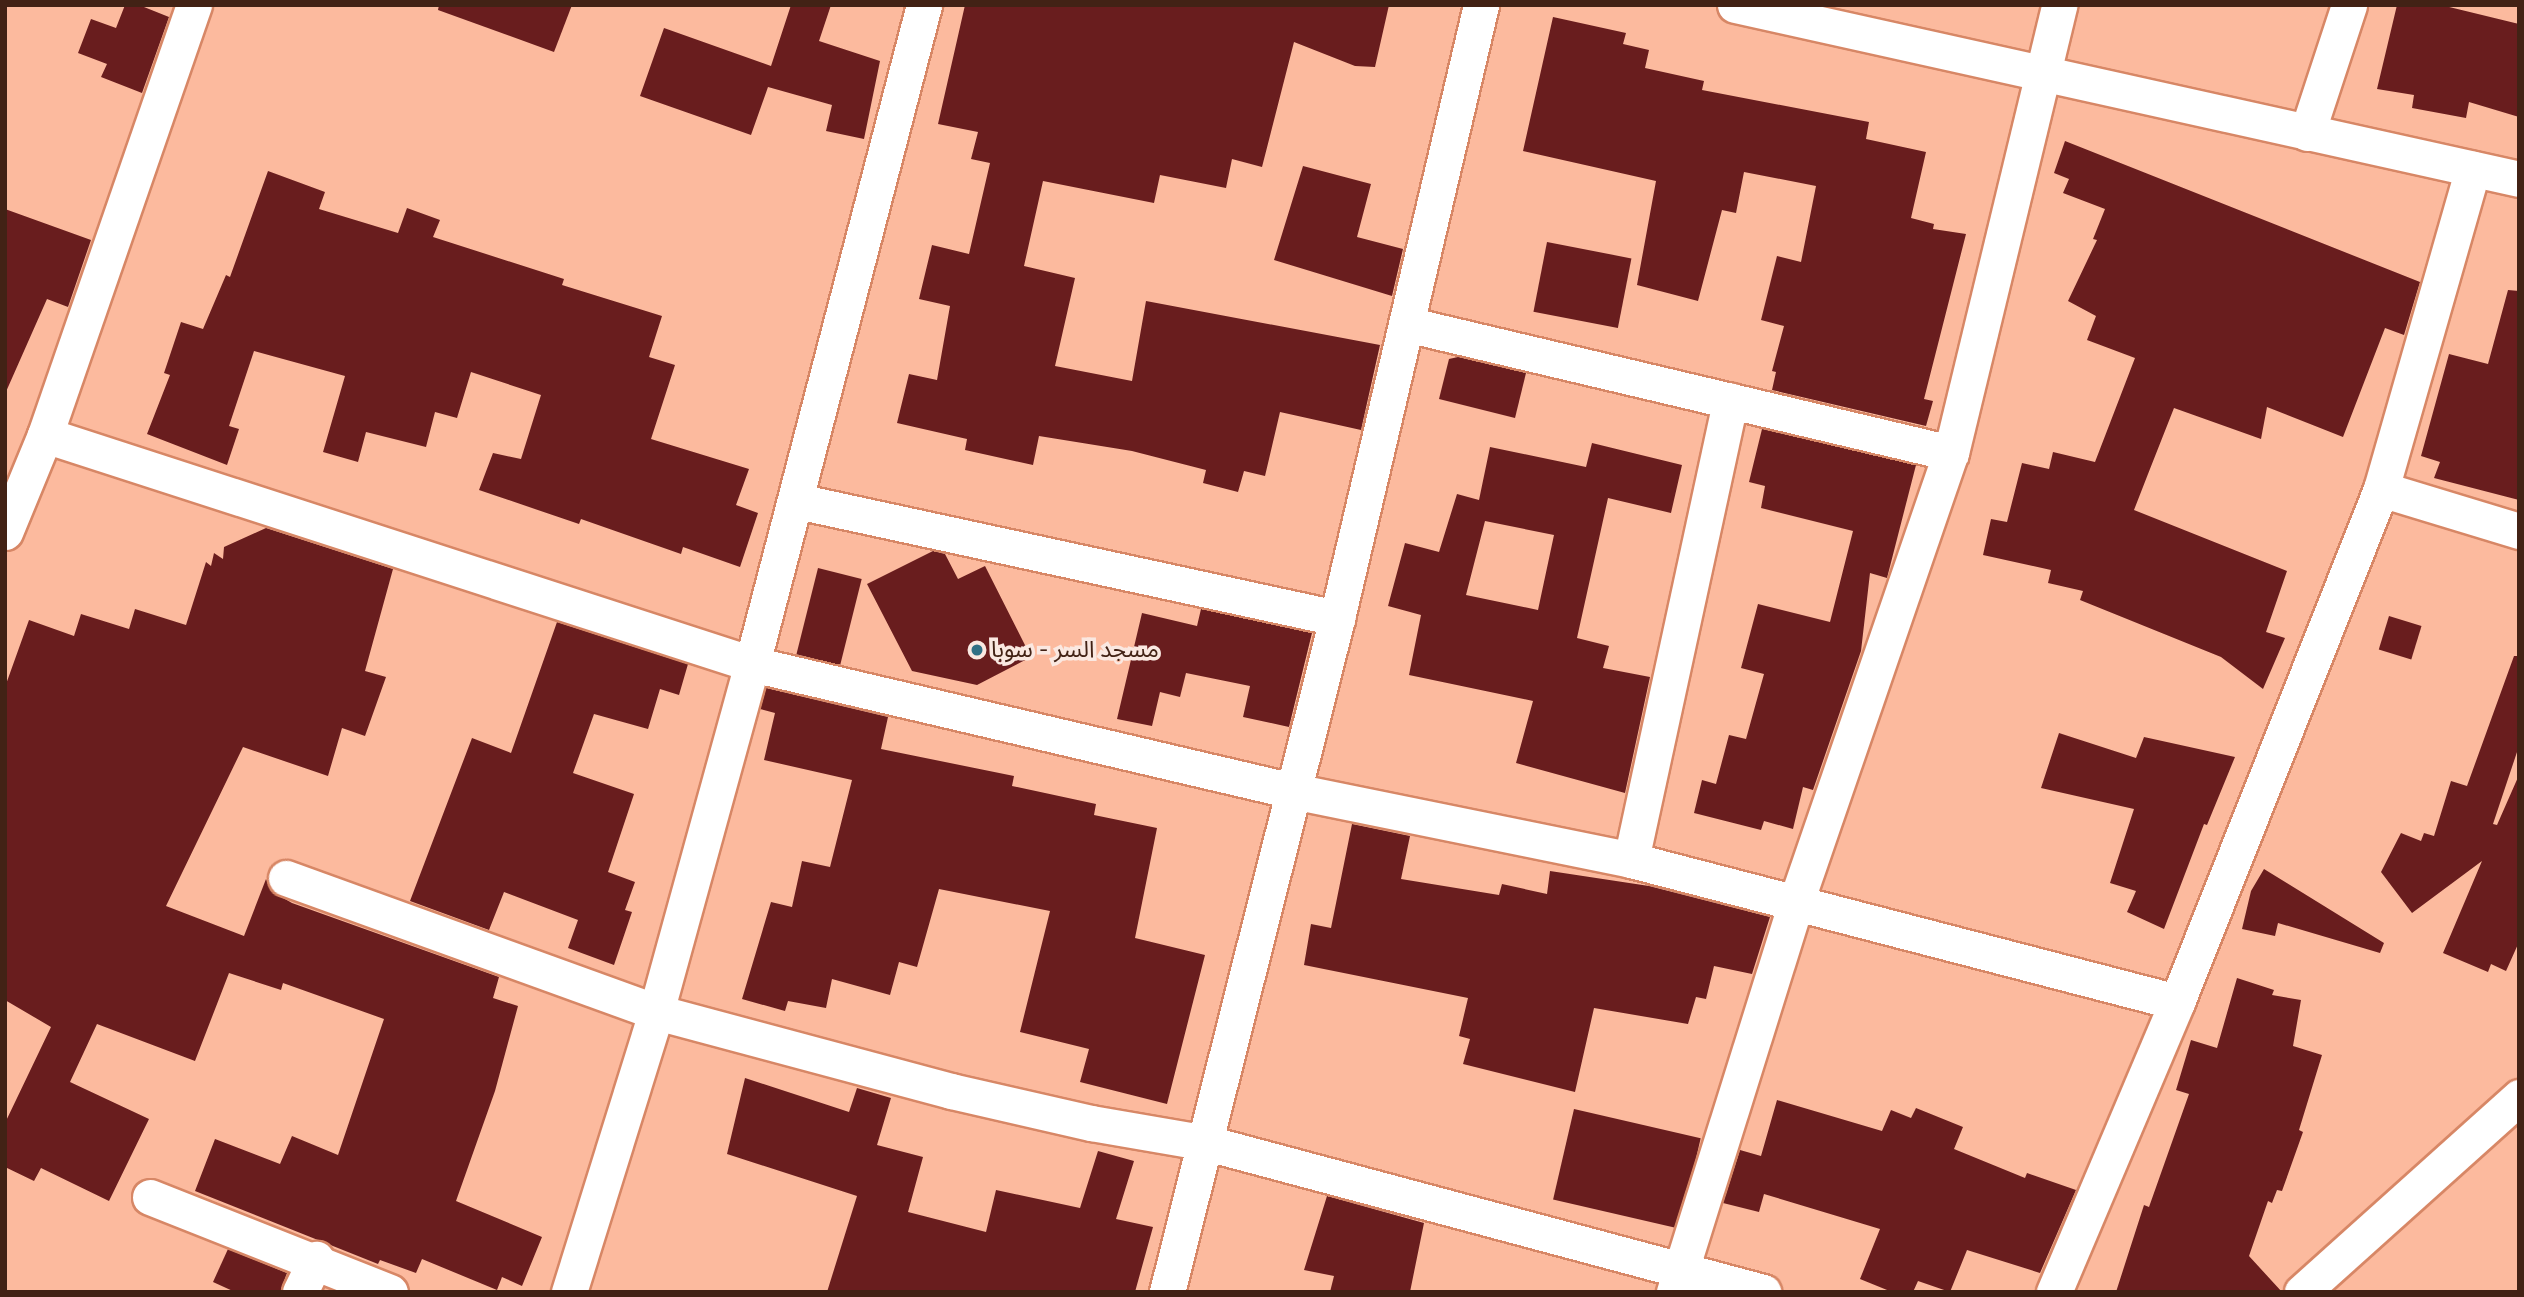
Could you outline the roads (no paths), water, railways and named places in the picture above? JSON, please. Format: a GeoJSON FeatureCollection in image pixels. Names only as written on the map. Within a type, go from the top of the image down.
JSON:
{"type":"FeatureCollection","features":[{"type":"Feature","properties":{"kind":"street"},"geometry":{"type":"LineString","coordinates":[[5,532],[45,435],[194,5]]}},
{"type":"Feature","properties":{"kind":"street"},"geometry":{"type":"LineString","coordinates":[[569,1292],[656,1012],[797,501],[924,5]]}},
{"type":"Feature","properties":{"kind":"street"},"geometry":{"type":"LineString","coordinates":[[1167,1292],[1207,1143],[1338,618],[1481,5]]}},
{"type":"Feature","properties":{"kind":"street"},"geometry":{"type":"LineString","coordinates":[[1735,5],[2519,179]]}},
{"type":"Feature","properties":{"kind":"street"},"geometry":{"type":"LineString","coordinates":[[1677,1280],[1796,902],[1951,453],[2059,5]]}},
{"type":"Feature","properties":{"kind":"street"},"geometry":{"type":"LineString","coordinates":[[2307,133],[2349,5]]}},
{"type":"Feature","properties":{"kind":"street"},"geometry":{"type":"LineString","coordinates":[[2054,1292],[2177,1002],[2381,489],[2473,169]]}},
{"type":"Feature","properties":{"kind":"street"},"geometry":{"type":"LineString","coordinates":[[1406,324],[1951,453]]}},
{"type":"Feature","properties":{"kind":"street"},"geometry":{"type":"LineString","coordinates":[[1631,860],[1730,401]]}},
{"type":"Feature","properties":{"kind":"street"},"geometry":{"type":"LineString","coordinates":[[45,435],[752,664],[1293,791],[1631,860],[2177,1002]]}},
{"type":"Feature","properties":{"kind":"street"},"geometry":{"type":"LineString","coordinates":[[2381,489],[2519,531]]}},
{"type":"Feature","properties":{"kind":"street"},"geometry":{"type":"LineString","coordinates":[[797,501],[1338,618]]}},
{"type":"Feature","properties":{"kind":"street"},"geometry":{"type":"LineString","coordinates":[[286,877],[656,1012],[951,1091],[1207,1143],[1677,1280],[1763,1292]]}},
{"type":"Feature","properties":{"kind":"street"},"geometry":{"type":"LineString","coordinates":[[2302,1292],[2519,1097]]}},
{"type":"Feature","properties":{"kind":"street"},"geometry":{"type":"LineString","coordinates":[[150,1197],[316,1259],[390,1292]]}},
{"type":"Feature","properties":{"kind":"street"},"geometry":{"type":"LineString","coordinates":[[300,1292],[316,1259]]}},
{"type":"Feature","properties":{"kind":"place","name":"مسجد السر - سوبا"},"geometry":{"type":"Point","coordinates":[977,650]}}]}
